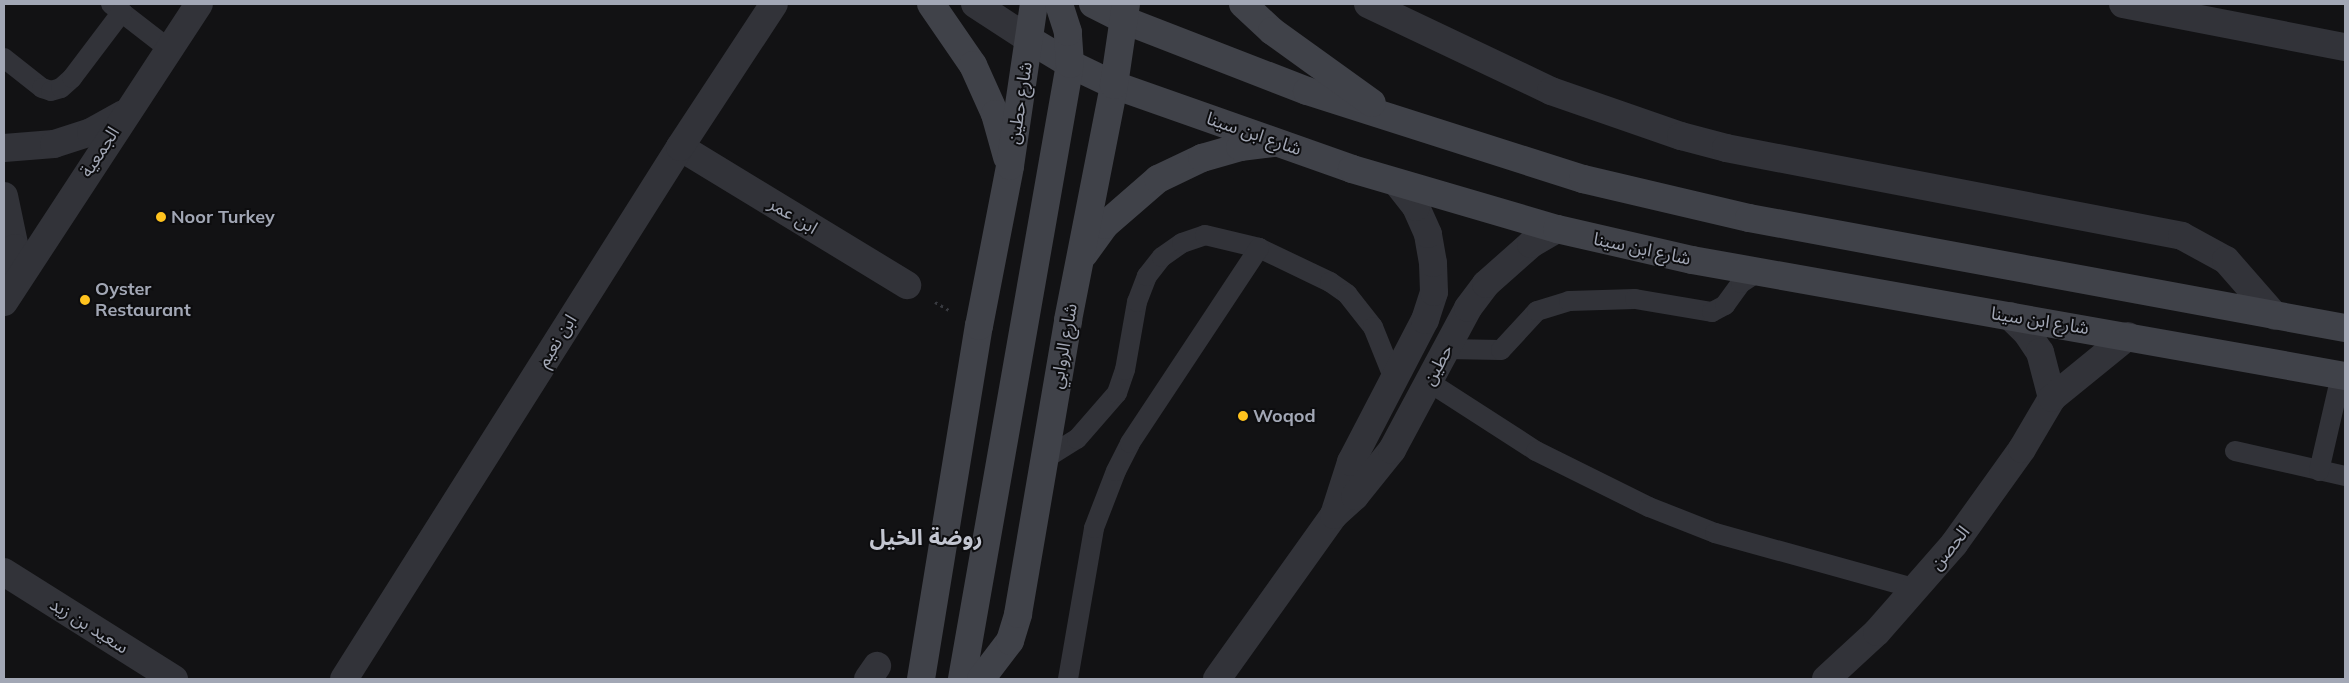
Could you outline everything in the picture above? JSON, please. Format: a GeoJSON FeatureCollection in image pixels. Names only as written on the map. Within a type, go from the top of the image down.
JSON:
{"type":"FeatureCollection","features":[{"type":"Feature","properties":{"kind":"street","name":"الجمعية"},"geometry":{"type":"LineString","coordinates":[[9,294],[125,113],[199,4]]}},
{"type":"Feature","properties":{"kind":"street","name":"ابن نعيم"},"geometry":{"type":"LineString","coordinates":[[344,679],[680,147],[774,4]]}},
{"type":"Feature","properties":{"kind":"street"},"geometry":{"type":"LineString","coordinates":[[921,679],[979,326],[1010,166],[995,114],[973,65],[930,4]]}},
{"type":"Feature","properties":{"kind":"street","name":"شارع ابن سينا"},"geometry":{"type":"LineString","coordinates":[[975,4],[1070,64],[1114,85],[1397,183],[1557,230],[1758,272],[2128,336],[2343,376]]}},
{"type":"Feature","properties":{"kind":"street"},"geometry":{"type":"LineString","coordinates":[[1030,40],[1034,4]]}},
{"type":"Feature","properties":{"kind":"street"},"geometry":{"type":"LineString","coordinates":[[962,679],[1070,64],[1068,32],[1059,4]]}},
{"type":"Feature","properties":{"kind":"street"},"geometry":{"type":"LineString","coordinates":[[1074,4],[1084,44],[1114,85]]}},
{"type":"Feature","properties":{"kind":"street"},"geometry":{"type":"LineString","coordinates":[[1094,4],[1125,12],[1215,56],[1400,123],[1583,179],[1749,218],[2345,328]]}},
{"type":"Feature","properties":{"kind":"street"},"geometry":{"type":"LineString","coordinates":[[1243,4],[1272,31],[1400,123]]}},
{"type":"Feature","properties":{"kind":"street"},"geometry":{"type":"LineString","coordinates":[[1368,4],[1551,91],[1681,136],[1726,148],[2182,236],[2226,260],[2275,316]]}},
{"type":"Feature","properties":{"kind":"street"},"geometry":{"type":"LineString","coordinates":[[2123,4],[2345,47]]}},
{"type":"Feature","properties":{"kind":"street","name":"شارع الروابي"},"geometry":{"type":"LineString","coordinates":[[981,679],[1010,641],[1018,614],[1044,460],[1114,85],[1125,12]]}},
{"type":"Feature","properties":{"kind":"street","name":"شارع حطين"},"geometry":{"type":"LineString","coordinates":[[1010,166],[1030,40]]}},
{"type":"Feature","properties":{"kind":"street"},"geometry":{"type":"LineString","coordinates":[[4,148],[54,144],[91,132],[125,113]]}},
{"type":"Feature","properties":{"kind":"street"},"geometry":{"type":"LineString","coordinates":[[1081,257],[1105,226],[1158,178],[1202,158],[1240,147],[1279,142]]}},
{"type":"Feature","properties":{"kind":"street","name":"ابن عمر"},"geometry":{"type":"LineString","coordinates":[[680,147],[907,285]]}},
{"type":"Feature","properties":{"kind":"street","name":"حطين"},"geometry":{"type":"LineString","coordinates":[[1334,515],[1351,462],[1426,320],[1434,292],[1433,263],[1428,234],[1416,207],[1397,183]]}},
{"type":"Feature","properties":{"kind":"street"},"geometry":{"type":"LineString","coordinates":[[4,196],[15,248],[9,294]]}},
{"type":"Feature","properties":{"kind":"street","name":"حطين"},"geometry":{"type":"LineString","coordinates":[[1217,679],[1334,515],[1356,496],[1392,450],[1468,308],[1486,284],[1525,249],[1557,230]]}},
{"type":"Feature","properties":{"kind":"street"},"geometry":{"type":"LineString","coordinates":[[2010,316],[2027,333],[2040,352],[2048,375],[2052,398]]}},
{"type":"Feature","properties":{"kind":"street","name":"الحصن"},"geometry":{"type":"LineString","coordinates":[[1826,679],[1917,589],[1990,498],[2052,398],[2128,336]]}},
{"type":"Feature","properties":{"kind":"street","name":"سعيد بن زيد"},"geometry":{"type":"LineString","coordinates":[[4,572],[162,676]]}},
{"type":"Feature","properties":{"kind":"lane"},"geometry":{"type":"LineString","coordinates":[[4,58],[42,88],[51,91],[62,88],[72,78],[117,8],[169,49]]}},
{"type":"Feature","properties":{"kind":"lane"},"geometry":{"type":"LineString","coordinates":[[1044,460],[1077,439],[1117,393],[1125,370],[1137,302],[1147,276],[1162,257],[1182,243],[1205,236],[1259,248],[1330,282],[1346,294],[1373,327],[1394,379]]}},
{"type":"Feature","properties":{"kind":"lane"},"geometry":{"type":"LineString","coordinates":[[1068,679],[1094,528],[1116,471],[1130,443],[1259,248]]}},
{"type":"Feature","properties":{"kind":"lane"},"geometry":{"type":"LineString","coordinates":[[1446,349],[1465,347],[1501,350],[1537,310],[1569,301],[1635,299],[1712,312],[1725,305],[1741,283],[1758,272]]}},
{"type":"Feature","properties":{"kind":"lane"},"geometry":{"type":"LineString","coordinates":[[2319,471],[2343,376]]}},
{"type":"Feature","properties":{"kind":"lane"},"geometry":{"type":"LineString","coordinates":[[1429,382],[1536,451],[1649,508],[1715,533],[1917,589]]}},
{"type":"Feature","properties":{"kind":"lane"},"geometry":{"type":"LineString","coordinates":[[2235,451],[2345,476]]}},
{"type":"Feature","properties":{"kind":"path"},"geometry":{"type":"LineString","coordinates":[[907,285],[979,326]]}},
{"type":"Feature","properties":{"kind":"place","name":"Noor Turkey"},"geometry":{"type":"Point","coordinates":[161,217]}},
{"type":"Feature","properties":{"kind":"place","name":"Oyster Restaurant"},"geometry":{"type":"Point","coordinates":[85,300]}},
{"type":"Feature","properties":{"kind":"place","name":"Woqod"},"geometry":{"type":"Point","coordinates":[1243,416]}},
{"type":"Feature","properties":{"kind":"district","name":"روضة الخيل"},"geometry":{"type":"Point","coordinates":[926,538]}}]}
